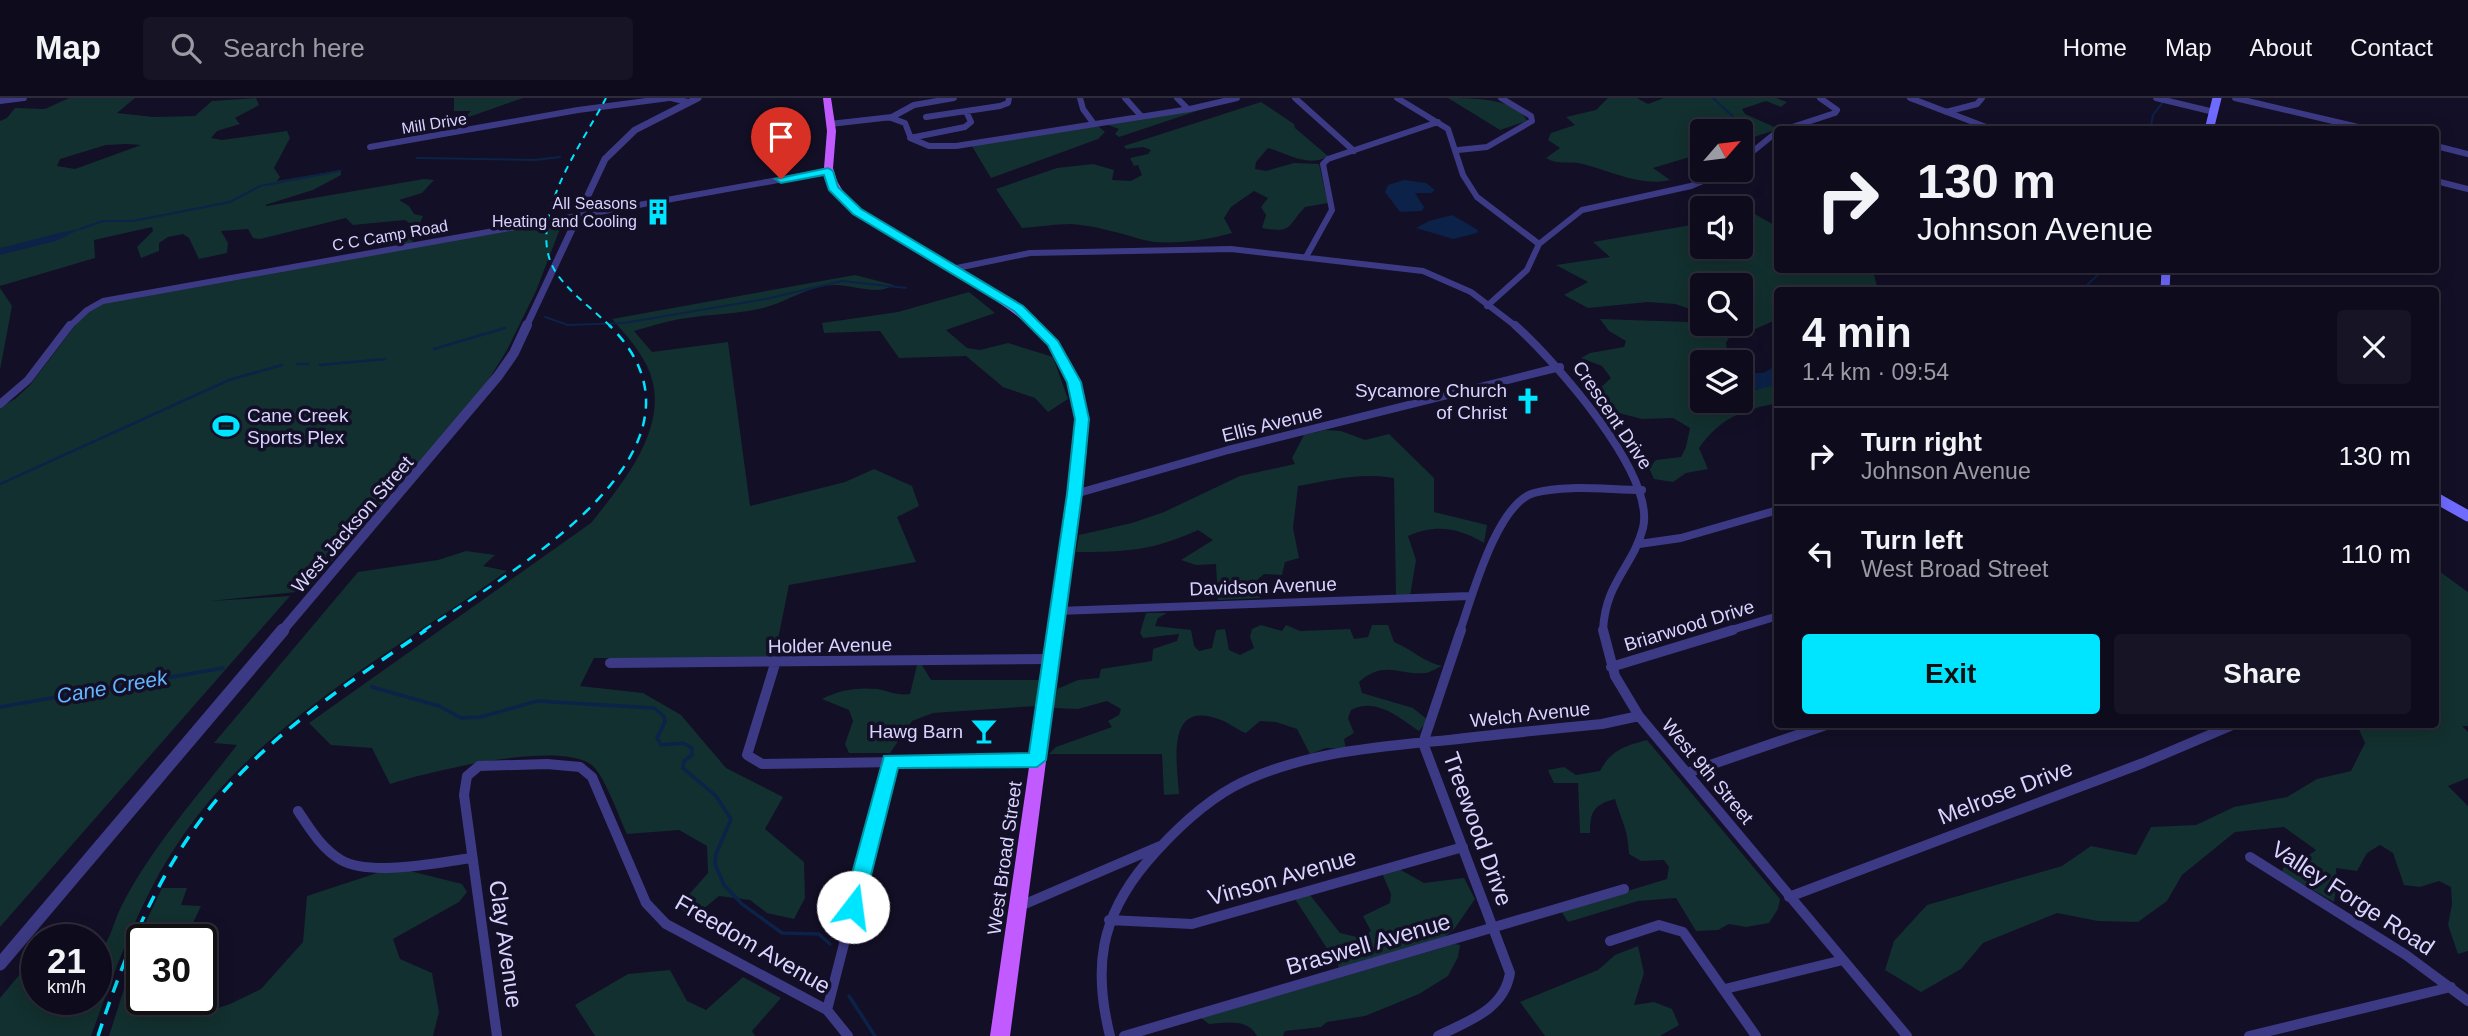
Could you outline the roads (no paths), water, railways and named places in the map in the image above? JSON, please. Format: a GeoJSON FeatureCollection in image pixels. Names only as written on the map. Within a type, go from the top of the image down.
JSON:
{"type":"FeatureCollection","features":[{"type":"Feature","properties":{"kind":"main road"},"geometry":{"type":"LineString","coordinates":[[827,98],[830,124],[828,171]]}},
{"type":"Feature","properties":{"kind":"main road"},"geometry":{"type":"LineString","coordinates":[[2210,126],[2217,98]]}},
{"type":"Feature","properties":{"kind":"main road","name":"West Broad Street"},"geometry":{"type":"LineString","coordinates":[[828,171],[833,188],[857,211],[1019,308],[1053,343],[1064,362],[1074,382],[1082,419],[1075,494],[1000,1036]]}},
{"type":"Feature","properties":{"kind":"main road"},"geometry":{"type":"LineString","coordinates":[[2439,501],[2468,516]]}},
{"type":"Feature","properties":{"kind":"street"},"geometry":{"type":"LineString","coordinates":[[0,101],[24,98]]}},
{"type":"Feature","properties":{"kind":"street","name":"Mill Drive"},"geometry":{"type":"LineString","coordinates":[[370,147],[578,110],[670,98],[693,100]]}},
{"type":"Feature","properties":{"kind":"street"},"geometry":{"type":"LineString","coordinates":[[830,124],[889,117],[917,104],[954,98]]}},
{"type":"Feature","properties":{"kind":"street"},"geometry":{"type":"LineString","coordinates":[[926,117],[1005,104],[1009,98]]}},
{"type":"Feature","properties":{"kind":"street"},"geometry":{"type":"LineString","coordinates":[[1080,98],[1083,109],[1094,124]]}},
{"type":"Feature","properties":{"kind":"street"},"geometry":{"type":"LineString","coordinates":[[1125,98],[1141,116]]}},
{"type":"Feature","properties":{"kind":"street"},"geometry":{"type":"LineString","coordinates":[[1177,98],[1188,109]]}},
{"type":"Feature","properties":{"kind":"street"},"geometry":{"type":"LineString","coordinates":[[889,117],[905,123],[910,136],[919,144],[944,147],[1188,109],[1232,98]]}},
{"type":"Feature","properties":{"kind":"street"},"geometry":{"type":"LineString","coordinates":[[1295,98],[1354,151]]}},
{"type":"Feature","properties":{"kind":"street"},"geometry":{"type":"LineString","coordinates":[[1397,98],[1438,122],[1454,137],[1463,175],[1484,204],[1539,244]]}},
{"type":"Feature","properties":{"kind":"street"},"geometry":{"type":"LineString","coordinates":[[1458,150],[1487,147],[1532,121],[1531,116],[1501,98]]}},
{"type":"Feature","properties":{"kind":"street"},"geometry":{"type":"LineString","coordinates":[[1793,126],[1835,113],[1837,110],[1820,98]]}},
{"type":"Feature","properties":{"kind":"street"},"geometry":{"type":"LineString","coordinates":[[1910,98],[1983,126]]}},
{"type":"Feature","properties":{"kind":"street"},"geometry":{"type":"LineString","coordinates":[[1944,112],[1977,104],[1982,98]]}},
{"type":"Feature","properties":{"kind":"street"},"geometry":{"type":"LineString","coordinates":[[2156,98],[2214,111]]}},
{"type":"Feature","properties":{"kind":"street"},"geometry":{"type":"LineString","coordinates":[[2235,98],[2354,126]]}},
{"type":"Feature","properties":{"kind":"street","name":"West Jackson Street"},"geometry":{"type":"LineString","coordinates":[[0,964],[474,409],[514,353],[605,159],[618,142],[633,130],[693,100]]}},
{"type":"Feature","properties":{"kind":"street"},"geometry":{"type":"LineString","coordinates":[[910,136],[965,127],[971,122],[966,111]]}},
{"type":"Feature","properties":{"kind":"street"},"geometry":{"type":"LineString","coordinates":[[1306,257],[1332,210],[1323,164],[1438,122]]}},
{"type":"Feature","properties":{"kind":"street"},"geometry":{"type":"LineString","coordinates":[[1754,149],[1774,134]]}},
{"type":"Feature","properties":{"kind":"street"},"geometry":{"type":"LineString","coordinates":[[2439,147],[2468,154]]}},
{"type":"Feature","properties":{"kind":"street","name":"C C Camp Road"},"geometry":{"type":"LineString","coordinates":[[0,404],[23,387],[80,313],[103,301],[828,171]]}},
{"type":"Feature","properties":{"kind":"street"},"geometry":{"type":"LineString","coordinates":[[1488,306],[1527,270],[1539,244],[1589,206],[1700,182]]}},
{"type":"Feature","properties":{"kind":"street"},"geometry":{"type":"LineString","coordinates":[[2439,182],[2468,189]]}},
{"type":"Feature","properties":{"kind":"street","name":"Crescent Drive"},"geometry":{"type":"LineString","coordinates":[[952,270],[1030,253],[1231,249],[1423,271],[1452,281],[1488,306],[1530,339],[1560,368],[1633,471],[1642,490],[1549,490],[1532,493],[1520,500],[1489,546],[1470,596],[1423,743]]}},
{"type":"Feature","properties":{"kind":"street","name":"Ellis Avenue"},"geometry":{"type":"LineString","coordinates":[[1075,494],[1228,450],[1560,368]]}},
{"type":"Feature","properties":{"kind":"street","name":"West 9th Street"},"geometry":{"type":"LineString","coordinates":[[1642,490],[1646,513],[1639,544],[1607,601],[1604,643],[1616,682],[1639,716],[1907,1036]]}},
{"type":"Feature","properties":{"kind":"street"},"geometry":{"type":"LineString","coordinates":[[1639,544],[1681,538],[1774,511]]}},
{"type":"Feature","properties":{"kind":"street","name":"Davidson Avenue"},"geometry":{"type":"LineString","coordinates":[[1058,611],[1470,596]]}},
{"type":"Feature","properties":{"kind":"street","name":"Briarwood Drive"},"geometry":{"type":"LineString","coordinates":[[1611,667],[1774,617]]}},
{"type":"Feature","properties":{"kind":"street","name":"Holder Avenue"},"geometry":{"type":"LineString","coordinates":[[610,663],[1051,659]]}},
{"type":"Feature","properties":{"kind":"street"},"geometry":{"type":"LineString","coordinates":[[775,663],[747,755],[762,764],[1037,760]]}},
{"type":"Feature","properties":{"kind":"street","name":"Welch Avenue"},"geometry":{"type":"LineString","coordinates":[[1423,743],[1602,724],[1639,716]]}},
{"type":"Feature","properties":{"kind":"street"},"geometry":{"type":"LineString","coordinates":[[1687,773],[1817,728]]}},
{"type":"Feature","properties":{"kind":"street","name":"Melrose Drive"},"geometry":{"type":"LineString","coordinates":[[1789,897],[2143,763],[2226,728]]}},
{"type":"Feature","properties":{"kind":"street"},"geometry":{"type":"LineString","coordinates":[[1110,1036],[1102,1010],[1098,973],[1101,947],[1109,920],[1124,892],[1161,845],[1201,808],[1261,774],[1316,756],[1423,743]]}},
{"type":"Feature","properties":{"kind":"street","name":"Treewood Drive"},"geometry":{"type":"LineString","coordinates":[[1423,743],[1510,973],[1510,985],[1500,1000],[1488,1010],[1438,1036]]}},
{"type":"Feature","properties":{"kind":"street"},"geometry":{"type":"LineString","coordinates":[[827,1010],[891,761]]}},
{"type":"Feature","properties":{"kind":"street","name":"Freedom Avenue"},"geometry":{"type":"LineString","coordinates":[[467,776],[479,766],[547,764],[580,767],[592,778],[608,808],[646,903],[666,924],[827,1010],[848,1036]]}},
{"type":"Feature","properties":{"kind":"street","name":"Clay Avenue"},"geometry":{"type":"LineString","coordinates":[[467,776],[464,794],[497,1036]]}},
{"type":"Feature","properties":{"kind":"street","name":"Clay Avenue"},"geometry":{"type":"LineString","coordinates":[[298,811],[325,846],[346,863],[369,867],[472,858]]}},
{"type":"Feature","properties":{"kind":"street"},"geometry":{"type":"LineString","coordinates":[[1017,908],[1161,845]]}},
{"type":"Feature","properties":{"kind":"street","name":"Vinson Avenue"},"geometry":{"type":"LineString","coordinates":[[1109,920],[1192,925],[1463,847]]}},
{"type":"Feature","properties":{"kind":"street","name":"Valley Forge Road"},"geometry":{"type":"LineString","coordinates":[[2250,857],[2468,1000]]}},
{"type":"Feature","properties":{"kind":"street","name":"Braswell Avenue"},"geometry":{"type":"LineString","coordinates":[[1124,1036],[1624,888]]}},
{"type":"Feature","properties":{"kind":"street"},"geometry":{"type":"LineString","coordinates":[[1610,941],[1659,926],[1683,932],[1756,1036]]}},
{"type":"Feature","properties":{"kind":"street"},"geometry":{"type":"LineString","coordinates":[[1725,989],[1843,960]]}},
{"type":"Feature","properties":{"kind":"street"},"geometry":{"type":"LineString","coordinates":[[2249,1036],[2451,987]]}},
{"type":"Feature","properties":{"kind":"water"},"geometry":{"type":"Polygon","coordinates":[[[1404,180],[1426,183],[1435,190],[1431,193],[1415,193],[1424,207],[1422,211],[1400,212],[1385,192],[1388,185],[1404,180]]]}},
{"type":"Feature","properties":{"kind":"water"},"geometry":{"type":"Polygon","coordinates":[[[1452,215],[1478,230],[1477,233],[1453,239],[1416,228],[1429,221],[1452,215]]]}},
{"type":"Feature","properties":{"kind":"water"},"geometry":{"type":"Polygon","coordinates":[[[80,229],[56,241],[0,255],[0,248],[80,229]]]}},
{"type":"Feature","properties":{"kind":"water"},"geometry":{"type":"Polygon","coordinates":[[[1774,367],[1774,385],[1753,389],[1753,373],[1763,373],[1774,367]]]}},
{"type":"Feature","properties":{"kind":"waterway"},"geometry":{"type":"LineString","coordinates":[[1713,98],[1735,119]]}},
{"type":"Feature","properties":{"kind":"waterway"},"geometry":{"type":"LineString","coordinates":[[2151,126],[2153,115],[2163,102]]}},
{"type":"Feature","properties":{"kind":"waterway"},"geometry":{"type":"LineString","coordinates":[[417,158],[535,160],[560,157]]}},
{"type":"Feature","properties":{"kind":"waterway"},"geometry":{"type":"LineString","coordinates":[[80,229],[103,221],[133,221],[230,202],[260,186],[340,171]]}},
{"type":"Feature","properties":{"kind":"waterway"},"geometry":{"type":"LineString","coordinates":[[2085,287],[2100,273]]}},
{"type":"Feature","properties":{"kind":"waterway"},"geometry":{"type":"LineString","coordinates":[[545,317],[568,325],[624,323],[766,299],[842,281],[906,288]]}},
{"type":"Feature","properties":{"kind":"waterway"},"geometry":{"type":"LineString","coordinates":[[434,349],[505,328]]}},
{"type":"Feature","properties":{"kind":"waterway"},"geometry":{"type":"LineString","coordinates":[[320,365],[385,359]]}},
{"type":"Feature","properties":{"kind":"waterway"},"geometry":{"type":"LineString","coordinates":[[297,364],[308,364]]}},
{"type":"Feature","properties":{"kind":"waterway"},"geometry":{"type":"LineString","coordinates":[[0,484],[229,380],[282,365]]}},
{"type":"Feature","properties":{"kind":"waterway","name":"Cane Creek"},"geometry":{"type":"LineString","coordinates":[[0,707],[223,668]]}},
{"type":"Feature","properties":{"kind":"waterway","name":"Cane Creek"},"geometry":{"type":"LineString","coordinates":[[372,687],[439,706],[461,718],[481,717],[537,701],[654,708],[664,716],[665,722],[657,738],[661,745],[683,743],[692,748],[692,755],[684,761],[683,768],[716,796],[731,819],[716,854],[715,864],[724,885],[742,904],[782,933],[819,934],[830,944]]}},
{"type":"Feature","properties":{"kind":"waterway"},"geometry":{"type":"LineString","coordinates":[[849,996],[875,1036]]}},
{"type":"Feature","properties":{"kind":"railway"},"geometry":{"type":"LineString","coordinates":[[606,98],[559,184],[547,232],[548,254],[557,274],[609,325]]}},
{"type":"Feature","properties":{"kind":"railway"},"geometry":{"type":"LineString","coordinates":[[423,631],[553,541],[596,502],[628,460],[645,416],[640,371],[609,325]]}},
{"type":"Feature","properties":{"kind":"railway"},"geometry":{"type":"LineString","coordinates":[[98,1036],[130,948],[156,892],[206,813],[229,785],[281,736],[338,691],[426,630]]}},
{"type":"Feature","properties":{"kind":"place","name":"All Seasons Heating and Cooling"},"geometry":{"type":"Point","coordinates":[658,212]}},
{"type":"Feature","properties":{"kind":"place","name":"Sycamore Church of Christ"},"geometry":{"type":"Point","coordinates":[1528,401]}},
{"type":"Feature","properties":{"kind":"place","name":"Cane Creek Sports Plex"},"geometry":{"type":"Point","coordinates":[226,426]}},
{"type":"Feature","properties":{"kind":"place","name":"Hawg Barn"},"geometry":{"type":"Point","coordinates":[984,731]}}]}
